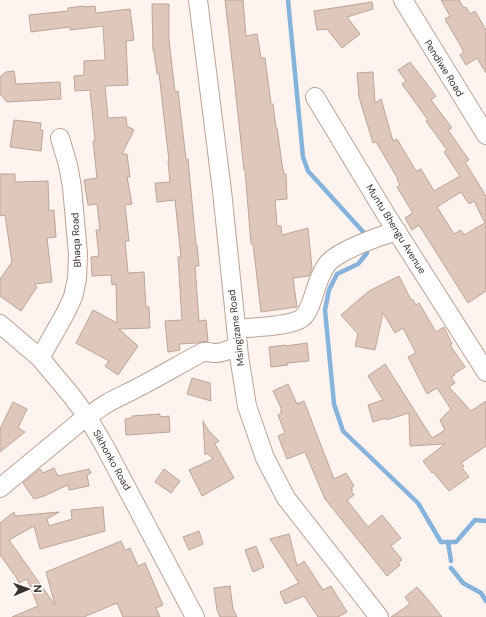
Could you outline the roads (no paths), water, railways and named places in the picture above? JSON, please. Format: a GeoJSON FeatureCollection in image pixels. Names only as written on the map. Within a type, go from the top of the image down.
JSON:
{"type":"FeatureCollection","features":[{"type":"Feature","properties":{"kind":"street","name":"Msingizane Road"},"geometry":{"type":"LineString","coordinates":[[198,0],[222,191],[237,338],[247,406],[265,458],[286,498],[380,617]]}},
{"type":"Feature","properties":{"kind":"street","name":"Pendiwe Road"},"geometry":{"type":"LineString","coordinates":[[403,0],[486,135]]}},
{"type":"Feature","properties":{"kind":"street","name":"Muntu Bhengu Avenue"},"geometry":{"type":"LineString","coordinates":[[315,97],[390,233],[484,362]]}},
{"type":"Feature","properties":{"kind":"street","name":"Bhaqa Road"},"geometry":{"type":"LineString","coordinates":[[40,358],[73,297],[77,279],[78,254],[72,187],[68,165],[60,138]]}},
{"type":"Feature","properties":{"kind":"street"},"geometry":{"type":"LineString","coordinates":[[0,488],[94,411],[106,404],[203,352],[222,352],[237,338],[277,325],[293,322],[302,317],[307,310],[322,272],[328,263],[350,249],[390,233]]}},
{"type":"Feature","properties":{"kind":"street","name":"Sikhonko Road"},"geometry":{"type":"LineString","coordinates":[[0,324],[40,358],[72,395],[88,417],[195,617]]}},
{"type":"Feature","properties":{"kind":"waterway"},"geometry":{"type":"LineString","coordinates":[[288,0],[303,157],[308,171],[366,235],[366,238]]}},
{"type":"Feature","properties":{"kind":"waterway"},"geometry":{"type":"LineString","coordinates":[[366,245],[367,253],[358,264],[337,274],[329,290],[325,310],[334,404],[343,431],[418,503],[441,542],[456,542],[475,520],[486,521]]}},
{"type":"Feature","properties":{"kind":"waterway"},"geometry":{"type":"LineString","coordinates":[[448,542],[451,561]]}},
{"type":"Feature","properties":{"kind":"waterway"},"geometry":{"type":"LineString","coordinates":[[451,568],[463,583],[481,593],[486,601]]}}]}
